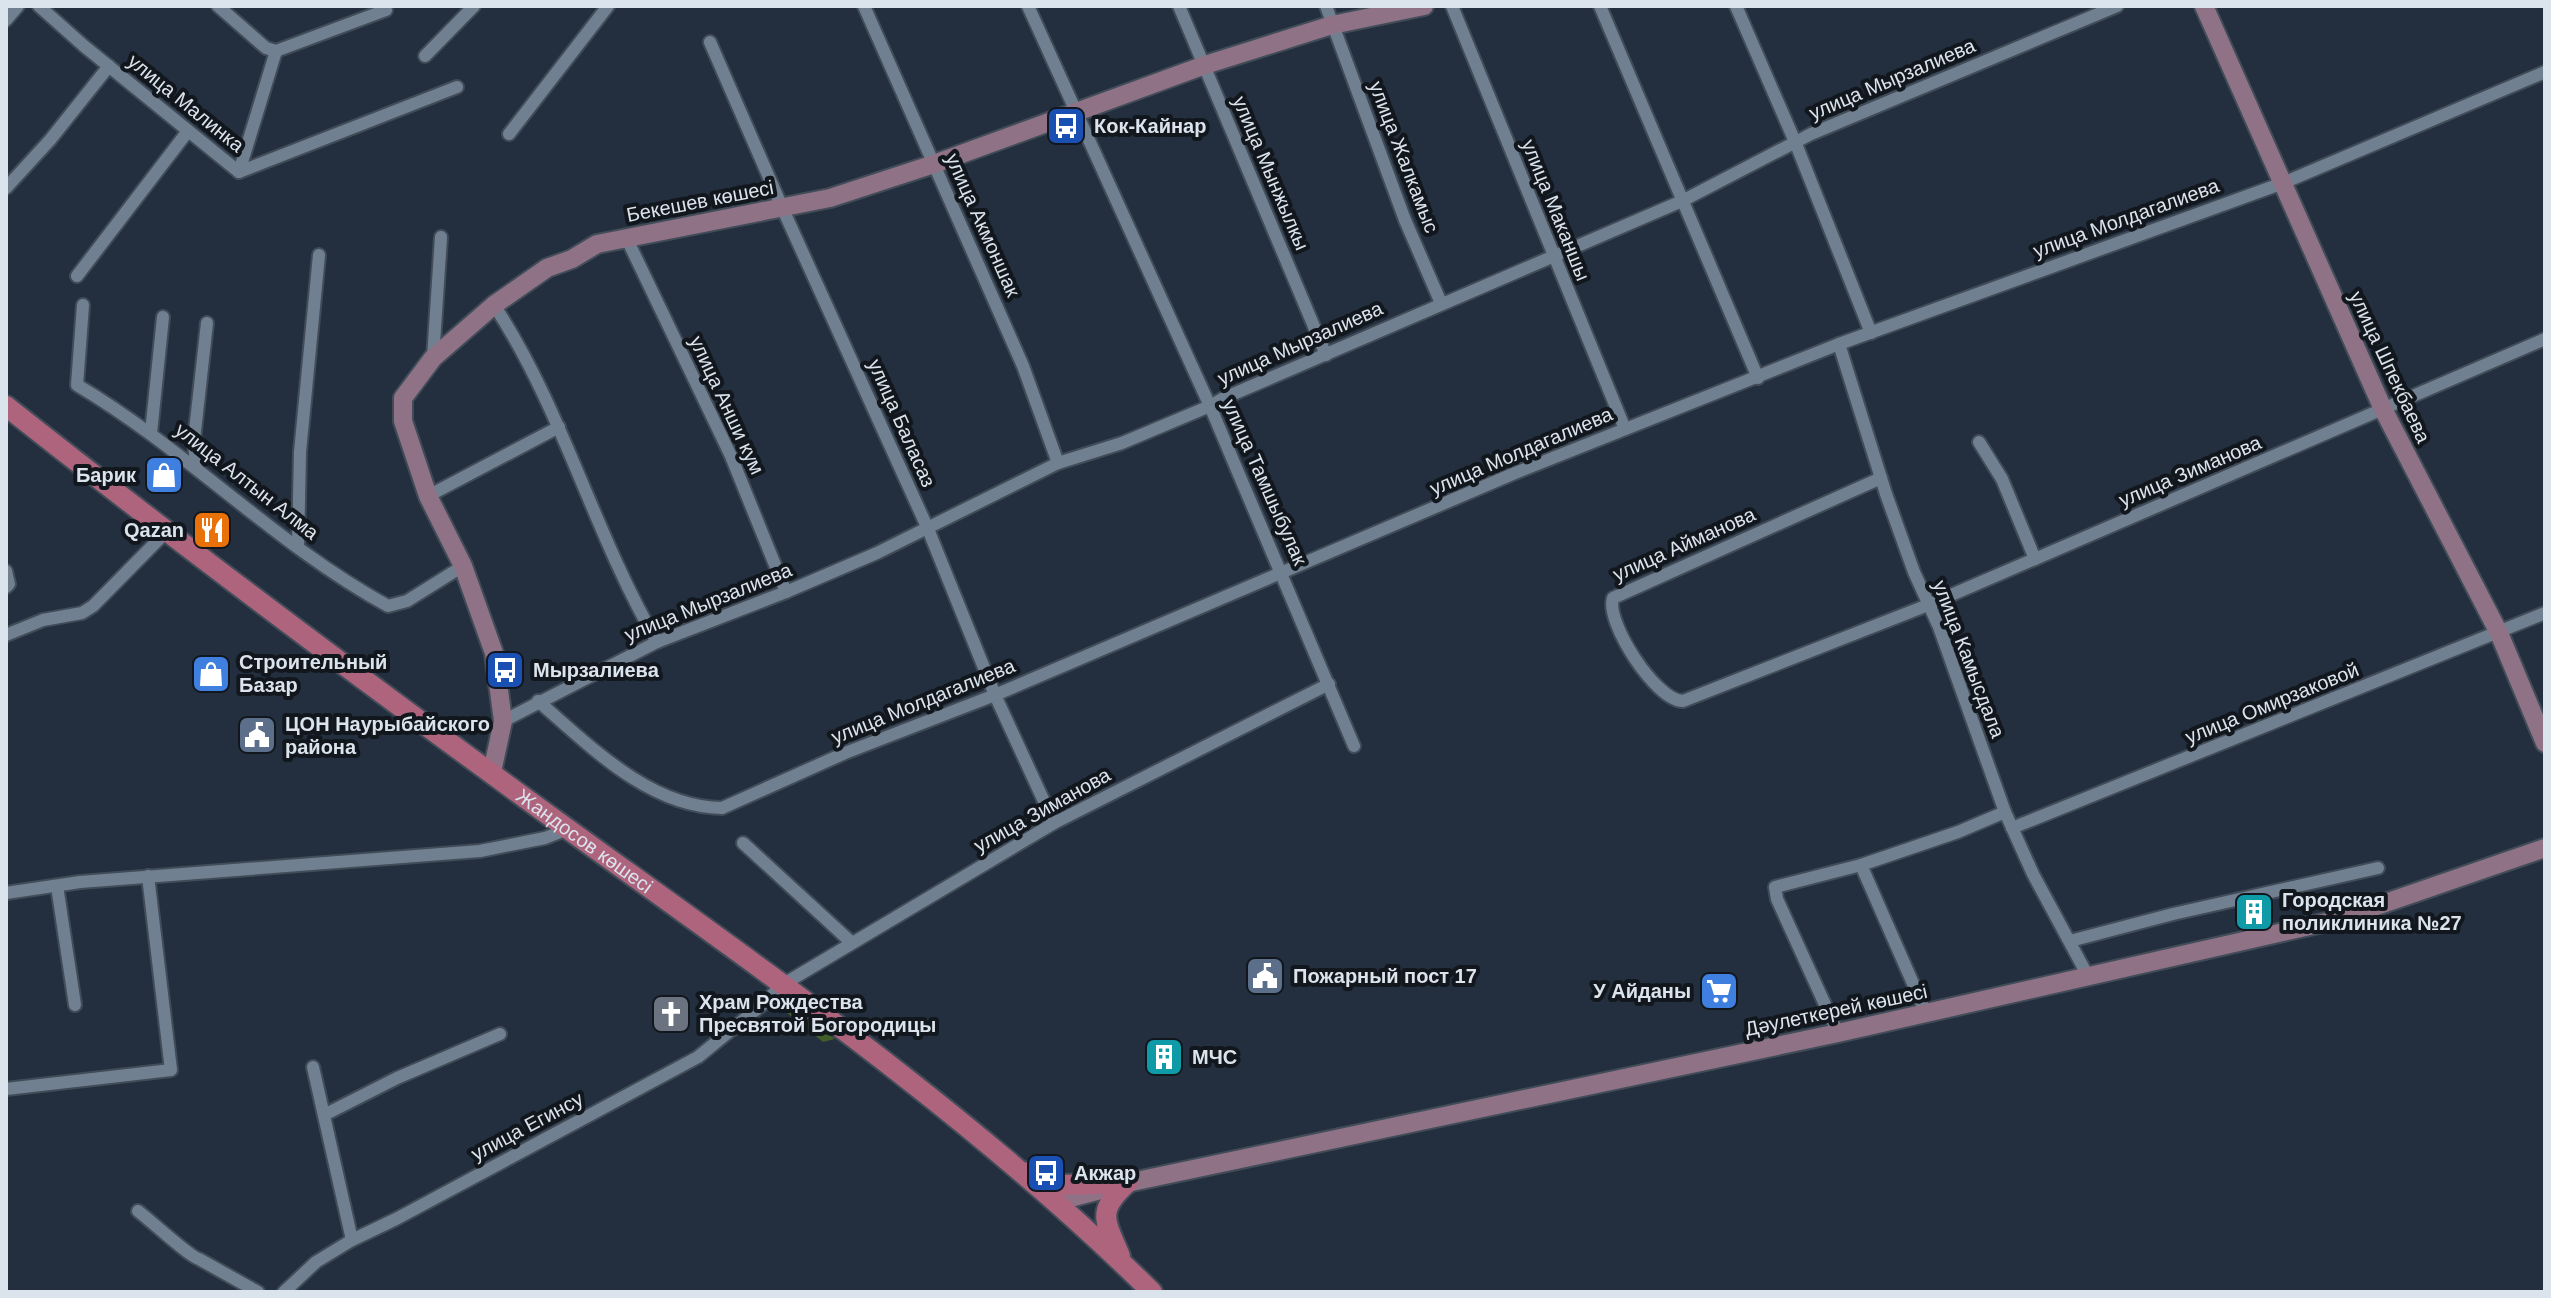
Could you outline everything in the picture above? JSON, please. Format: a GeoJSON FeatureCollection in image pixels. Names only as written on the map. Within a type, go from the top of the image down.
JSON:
{"type":"FeatureCollection","features":[{"type":"Feature","properties":{"kind":"main road","name":"Бекешев көшесі"},"geometry":{"type":"LineString","coordinates":[[492,772],[503,721],[494,653],[463,566],[428,496],[403,421],[403,398],[433,358],[494,305],[547,268],[572,259],[597,244],[830,198],[934,164],[1074,108],[1205,65],[1332,25],[1424,6]]}},
{"type":"Feature","properties":{"kind":"main road","name":"улица Шпекбаева"},"geometry":{"type":"LineString","coordinates":[[2204,6],[2383,409],[2499,633],[2545,743]]}},
{"type":"Feature","properties":{"kind":"main road","name":"Жандосов көшесі"},"geometry":{"type":"LineString","coordinates":[[6,406],[167,531],[782,985],[1017,1168],[1152,1292]]}},
{"type":"Feature","properties":{"kind":"main road","name":"Дәулеткерей көшесі"},"geometry":{"type":"LineString","coordinates":[[1055,1202],[1127,1183],[2089,978],[2336,920],[2545,848]]}},
{"type":"Feature","properties":{"kind":"main road"},"geometry":{"type":"LineString","coordinates":[[1017,1168],[1061,1185],[1127,1183]]}},
{"type":"Feature","properties":{"kind":"main road"},"geometry":{"type":"LineString","coordinates":[[1123,1264],[1106,1221],[1106,1209],[1111,1197],[1127,1183]]}},
{"type":"Feature","properties":{"kind":"street"},"geometry":{"type":"LineString","coordinates":[[6,20],[18,6]]}},
{"type":"Feature","properties":{"kind":"street","name":"улица Малинка"},"geometry":{"type":"LineString","coordinates":[[39,6],[239,172],[457,87]]}},
{"type":"Feature","properties":{"kind":"street"},"geometry":{"type":"LineString","coordinates":[[218,6],[266,48],[276,51],[386,10]]}},
{"type":"Feature","properties":{"kind":"street"},"geometry":{"type":"LineString","coordinates":[[425,56],[474,6]]}},
{"type":"Feature","properties":{"kind":"street"},"geometry":{"type":"LineString","coordinates":[[509,134],[608,6]]}},
{"type":"Feature","properties":{"kind":"street","name":"улица Акмоншак"},"geometry":{"type":"LineString","coordinates":[[864,6],[1023,366],[1058,463]]}},
{"type":"Feature","properties":{"kind":"street","name":"улица Тамшыбулак"},"geometry":{"type":"LineString","coordinates":[[1028,6],[1210,406],[1354,746]]}},
{"type":"Feature","properties":{"kind":"street","name":"улица Мынжылкы"},"geometry":{"type":"LineString","coordinates":[[1179,6],[1326,355]]}},
{"type":"Feature","properties":{"kind":"street","name":"улица Жалкамыс"},"geometry":{"type":"LineString","coordinates":[[1326,6],[1405,220],[1441,303]]}},
{"type":"Feature","properties":{"kind":"street","name":"улица Маканшы"},"geometry":{"type":"LineString","coordinates":[[1452,6],[1625,429]]}},
{"type":"Feature","properties":{"kind":"street"},"geometry":{"type":"LineString","coordinates":[[1600,6],[1758,378]]}},
{"type":"Feature","properties":{"kind":"street"},"geometry":{"type":"LineString","coordinates":[[1736,6],[1796,144],[1871,333]]}},
{"type":"Feature","properties":{"kind":"street","name":"улица Мырзалиева"},"geometry":{"type":"LineString","coordinates":[[503,721],[657,642],[786,592],[928,529],[1058,463],[1122,443],[1441,303],[1554,258],[1682,201],[1811,134],[2117,6]]}},
{"type":"Feature","properties":{"kind":"street","name":"улица Баласаз"},"geometry":{"type":"LineString","coordinates":[[710,42],[928,529],[995,695],[1054,823]]}},
{"type":"Feature","properties":{"kind":"street"},"geometry":{"type":"LineString","coordinates":[[239,172],[276,51]]}},
{"type":"Feature","properties":{"kind":"street"},"geometry":{"type":"LineString","coordinates":[[6,188],[50,140],[109,66]]}},
{"type":"Feature","properties":{"kind":"street","name":"улица Молдагалиева"},"geometry":{"type":"LineString","coordinates":[[538,701],[600,754],[635,779],[674,797],[709,808],[722,808],[845,753],[995,695],[1625,429],[1839,344],[2283,183],[2545,72]]}},
{"type":"Feature","properties":{"kind":"street"},"geometry":{"type":"LineString","coordinates":[[77,276],[188,131]]}},
{"type":"Feature","properties":{"kind":"street"},"geometry":{"type":"LineString","coordinates":[[433,358],[441,237]]}},
{"type":"Feature","properties":{"kind":"street","name":"улица Анши кум"},"geometry":{"type":"LineString","coordinates":[[626,237],[731,456],[786,592]]}},
{"type":"Feature","properties":{"kind":"street"},"geometry":{"type":"LineString","coordinates":[[298,547],[300,452],[319,255]]}},
{"type":"Feature","properties":{"kind":"street","name":"улица Алтын Алма"},"geometry":{"type":"LineString","coordinates":[[83,305],[77,385],[151,433],[298,547],[388,606],[407,601],[463,566]]}},
{"type":"Feature","properties":{"kind":"street"},"geometry":{"type":"LineString","coordinates":[[494,305],[520,345],[559,427],[628,590],[657,642]]}},
{"type":"Feature","properties":{"kind":"street"},"geometry":{"type":"LineString","coordinates":[[151,433],[163,317]]}},
{"type":"Feature","properties":{"kind":"street"},"geometry":{"type":"LineString","coordinates":[[196,468],[194,440],[207,323]]}},
{"type":"Feature","properties":{"kind":"street","name":"улица Зиманова"},"geometry":{"type":"LineString","coordinates":[[1849,636],[1928,605],[2545,339]]}},
{"type":"Feature","properties":{"kind":"street","name":"улица Камысдала"},"geometry":{"type":"LineString","coordinates":[[1839,344],[1914,572],[1939,627],[2005,812],[2033,874],[2089,978]]}},
{"type":"Feature","properties":{"kind":"street"},"geometry":{"type":"LineString","coordinates":[[428,496],[559,427]]}},
{"type":"Feature","properties":{"kind":"street"},"geometry":{"type":"LineString","coordinates":[[1979,442],[2002,479],[2035,559]]}},
{"type":"Feature","properties":{"kind":"street","name":"улица Айманова"},"geometry":{"type":"LineString","coordinates":[[1849,636],[1678,701],[1658,688],[1640,667],[1614,616],[1611,600],[1881,478]]}},
{"type":"Feature","properties":{"kind":"street"},"geometry":{"type":"LineString","coordinates":[[6,635],[35,622],[82,613],[93,606],[167,531]]}},
{"type":"Feature","properties":{"kind":"street"},"geometry":{"type":"LineString","coordinates":[[6,571],[9,584],[6,587]]}},
{"type":"Feature","properties":{"kind":"street","name":"улица Омирзаковой"},"geometry":{"type":"LineString","coordinates":[[2012,828],[2545,613]]}},
{"type":"Feature","properties":{"kind":"street","name":"улица Зиманова"},"geometry":{"type":"LineString","coordinates":[[782,985],[1054,823],[1329,684]]}},
{"type":"Feature","properties":{"kind":"street"},"geometry":{"type":"LineString","coordinates":[[1838,1033],[1777,899],[1775,887],[1861,865],[1958,832],[2005,812]]}},
{"type":"Feature","properties":{"kind":"street"},"geometry":{"type":"LineString","coordinates":[[6,893],[148,876],[480,851],[545,838],[568,829]]}},
{"type":"Feature","properties":{"kind":"street"},"geometry":{"type":"LineString","coordinates":[[743,843],[852,943]]}},
{"type":"Feature","properties":{"kind":"street"},"geometry":{"type":"LineString","coordinates":[[1861,865],[1926,1013]]}},
{"type":"Feature","properties":{"kind":"street"},"geometry":{"type":"LineString","coordinates":[[2070,941],[2173,914],[2378,868]]}},
{"type":"Feature","properties":{"kind":"street"},"geometry":{"type":"LineString","coordinates":[[6,1089],[171,1070],[148,876]]}},
{"type":"Feature","properties":{"kind":"street"},"geometry":{"type":"LineString","coordinates":[[57,886],[75,1005]]}},
{"type":"Feature","properties":{"kind":"street","name":"улица Егинсу"},"geometry":{"type":"LineString","coordinates":[[284,1292],[316,1262],[352,1240],[698,1057],[782,985]]}},
{"type":"Feature","properties":{"kind":"street"},"geometry":{"type":"LineString","coordinates":[[324,1115],[397,1078],[500,1034]]}},
{"type":"Feature","properties":{"kind":"street"},"geometry":{"type":"LineString","coordinates":[[313,1067],[352,1240]]}},
{"type":"Feature","properties":{"kind":"street"},"geometry":{"type":"LineString","coordinates":[[138,1211],[171,1236],[190,1257],[258,1292]]}},
{"type":"Feature","properties":{"kind":"green space"},"geometry":{"type":"Polygon","coordinates":[[[778,996],[835,1039],[823,1042],[776,1004],[773,999],[778,996]]]}},
{"type":"Feature","properties":{"kind":"place","name":"Кок-Кайнар"},"geometry":{"type":"Point","coordinates":[1066,126]}},
{"type":"Feature","properties":{"kind":"place","name":"Барик"},"geometry":{"type":"Point","coordinates":[164,475]}},
{"type":"Feature","properties":{"kind":"place","name":"Qazan"},"geometry":{"type":"Point","coordinates":[212,530]}},
{"type":"Feature","properties":{"kind":"place","name":"Мырзалиева"},"geometry":{"type":"Point","coordinates":[505,670]}},
{"type":"Feature","properties":{"kind":"place","name":"Строительный Базар"},"geometry":{"type":"Point","coordinates":[211,674]}},
{"type":"Feature","properties":{"kind":"place","name":"ЦОН Наурыбайского района"},"geometry":{"type":"Point","coordinates":[257,735]}},
{"type":"Feature","properties":{"kind":"place","name":"Городская поликлиника №27"},"geometry":{"type":"Point","coordinates":[2254,912]}},
{"type":"Feature","properties":{"kind":"place","name":"Пожарный пост 17"},"geometry":{"type":"Point","coordinates":[1265,976]}},
{"type":"Feature","properties":{"kind":"place","name":"У Айданы"},"geometry":{"type":"Point","coordinates":[1719,991]}},
{"type":"Feature","properties":{"kind":"place","name":"Храм Рождества Пресвятой Богородицы"},"geometry":{"type":"Point","coordinates":[671,1014]}},
{"type":"Feature","properties":{"kind":"place","name":"МЧС"},"geometry":{"type":"Point","coordinates":[1164,1057]}},
{"type":"Feature","properties":{"kind":"place","name":"Акжар"},"geometry":{"type":"Point","coordinates":[1046,1173]}}]}
